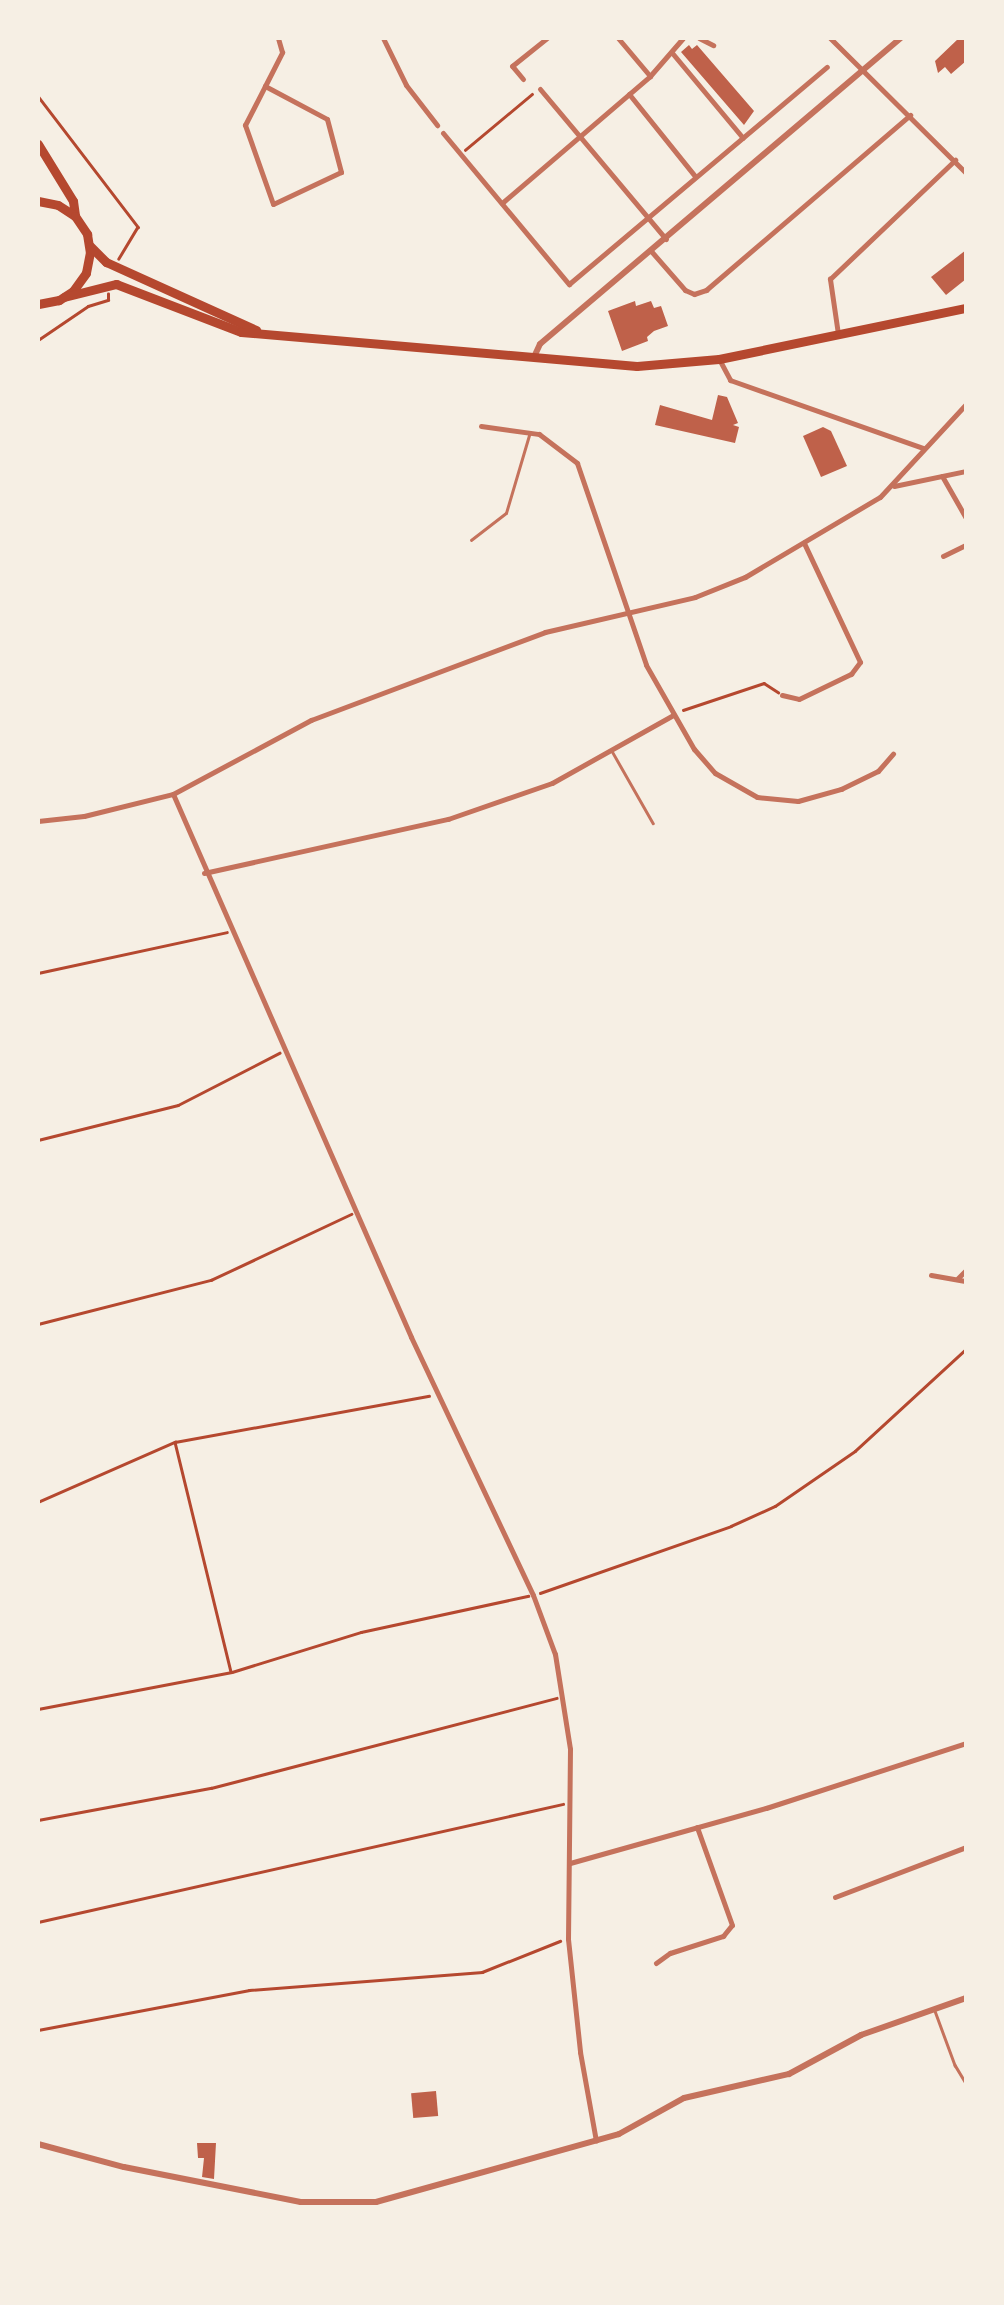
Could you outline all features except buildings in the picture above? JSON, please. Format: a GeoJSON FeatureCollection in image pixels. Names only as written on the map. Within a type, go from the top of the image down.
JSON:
{"type":"FeatureCollection","features":[{"type":"Feature","properties":{"kind":"main road"},"geometry":{"type":"LineString","coordinates":[[38,144],[73,201],[75,216],[90,246],[106,262],[258,331]]}},
{"type":"Feature","properties":{"kind":"main road"},"geometry":{"type":"LineString","coordinates":[[38,201],[58,205],[75,216]]}},
{"type":"Feature","properties":{"kind":"main road"},"geometry":{"type":"LineString","coordinates":[[64,297],[86,273],[90,246]]}},
{"type":"Feature","properties":{"kind":"main road"},"geometry":{"type":"LineString","coordinates":[[39,305],[121,284],[218,326],[636,366],[719,359],[966,308]]}},
{"type":"Feature","properties":{"kind":"street"},"geometry":{"type":"LineString","coordinates":[[265,86],[326,119],[341,172],[272,204],[246,125],[265,86],[282,52],[278,38]]}},
{"type":"Feature","properties":{"kind":"street"},"geometry":{"type":"LineString","coordinates":[[383,38],[406,85],[438,125]]}},
{"type":"Feature","properties":{"kind":"street"},"geometry":{"type":"LineString","coordinates":[[522,79],[512,66],[547,38]]}},
{"type":"Feature","properties":{"kind":"street"},"geometry":{"type":"LineString","coordinates":[[618,38],[650,76]]}},
{"type":"Feature","properties":{"kind":"street"},"geometry":{"type":"LineString","coordinates":[[502,203],[650,76],[683,38]]}},
{"type":"Feature","properties":{"kind":"street"},"geometry":{"type":"LineString","coordinates":[[699,38],[713,44]]}},
{"type":"Feature","properties":{"kind":"street"},"geometry":{"type":"LineString","coordinates":[[830,38],[966,173]]}},
{"type":"Feature","properties":{"kind":"street"},"geometry":{"type":"LineString","coordinates":[[534,357],[540,344],[900,38]]}},
{"type":"Feature","properties":{"kind":"street"},"geometry":{"type":"LineString","coordinates":[[673,54],[742,138]]}},
{"type":"Feature","properties":{"kind":"street"},"geometry":{"type":"LineString","coordinates":[[442,133],[569,284],[827,67]]}},
{"type":"Feature","properties":{"kind":"street"},"geometry":{"type":"LineString","coordinates":[[540,88],[666,239]]}},
{"type":"Feature","properties":{"kind":"street"},"geometry":{"type":"LineString","coordinates":[[629,94],[695,176]]}},
{"type":"Feature","properties":{"kind":"street"},"geometry":{"type":"LineString","coordinates":[[651,251],[685,290],[694,294],[706,290],[910,115]]}},
{"type":"Feature","properties":{"kind":"street"},"geometry":{"type":"LineString","coordinates":[[838,334],[830,279],[955,160]]}},
{"type":"Feature","properties":{"kind":"street"},"geometry":{"type":"LineString","coordinates":[[719,359],[730,380],[923,448]]}},
{"type":"Feature","properties":{"kind":"street"},"geometry":{"type":"LineString","coordinates":[[894,486],[923,448],[966,404]]}},
{"type":"Feature","properties":{"kind":"street"},"geometry":{"type":"LineString","coordinates":[[482,426],[530,431],[558,444],[577,463],[646,664],[673,715],[715,773],[737,788],[769,799],[798,800],[841,789],[878,772],[893,754]]}},
{"type":"Feature","properties":{"kind":"street"},"geometry":{"type":"LineString","coordinates":[[38,821],[84,816],[173,794],[311,720],[545,632],[719,588],[804,542],[894,486],[966,471]]}},
{"type":"Feature","properties":{"kind":"street"},"geometry":{"type":"LineString","coordinates":[[942,476],[966,518]]}},
{"type":"Feature","properties":{"kind":"street"},"geometry":{"type":"LineString","coordinates":[[782,695],[799,699],[851,674],[860,662],[804,542]]}},
{"type":"Feature","properties":{"kind":"street"},"geometry":{"type":"LineString","coordinates":[[943,556],[966,544]]}},
{"type":"Feature","properties":{"kind":"street"},"geometry":{"type":"LineString","coordinates":[[204,873],[448,819],[552,782],[673,715]]}},
{"type":"Feature","properties":{"kind":"street"},"geometry":{"type":"LineString","coordinates":[[173,794],[204,873],[355,1212],[533,1595],[565,1696],[570,1802],[568,1939],[580,2052],[597,2142]]}},
{"type":"Feature","properties":{"kind":"street"},"geometry":{"type":"LineString","coordinates":[[958,1278],[966,1270]]}},
{"type":"Feature","properties":{"kind":"street"},"geometry":{"type":"LineString","coordinates":[[930,1275],[966,1282]]}},
{"type":"Feature","properties":{"kind":"street"},"geometry":{"type":"LineString","coordinates":[[570,1862],[697,1827],[966,1742]]}},
{"type":"Feature","properties":{"kind":"street"},"geometry":{"type":"LineString","coordinates":[[656,1962],[670,1953],[724,1936],[732,1925],[697,1827]]}},
{"type":"Feature","properties":{"kind":"street"},"geometry":{"type":"LineString","coordinates":[[834,1897],[966,1847]]}},
{"type":"Feature","properties":{"kind":"street"},"geometry":{"type":"LineString","coordinates":[[38,2144],[175,2178],[301,2202],[348,2205],[408,2195],[514,2160],[597,2142],[629,2130],[684,2098],[789,2074],[861,2035],[966,1998]]}},
{"type":"Feature","properties":{"kind":"lane"},"geometry":{"type":"LineString","coordinates":[[471,540],[506,514],[530,431]]}},
{"type":"Feature","properties":{"kind":"lane"},"geometry":{"type":"LineString","coordinates":[[611,750],[653,823]]}},
{"type":"Feature","properties":{"kind":"lane"},"geometry":{"type":"LineString","coordinates":[[934,2009],[955,2065],[966,2082]]}},
{"type":"Feature","properties":{"kind":"path"},"geometry":{"type":"LineString","coordinates":[[460,154],[540,88]]}},
{"type":"Feature","properties":{"kind":"path"},"geometry":{"type":"LineString","coordinates":[[38,96],[138,226]]}},
{"type":"Feature","properties":{"kind":"path"},"geometry":{"type":"LineString","coordinates":[[38,340],[88,306],[108,300]]}},
{"type":"Feature","properties":{"kind":"path"},"geometry":{"type":"LineString","coordinates":[[673,715],[764,683],[782,695]]}},
{"type":"Feature","properties":{"kind":"path"},"geometry":{"type":"LineString","coordinates":[[38,973],[230,932]]}},
{"type":"Feature","properties":{"kind":"path"},"geometry":{"type":"LineString","coordinates":[[38,1140],[178,1104],[283,1051]]}},
{"type":"Feature","properties":{"kind":"path"},"geometry":{"type":"LineString","coordinates":[[38,1324],[211,1280],[355,1212]]}},
{"type":"Feature","properties":{"kind":"path"},"geometry":{"type":"LineString","coordinates":[[38,1709],[232,1672],[361,1632],[533,1595],[664,1551],[775,1506],[856,1450],[966,1349]]}},
{"type":"Feature","properties":{"kind":"path"},"geometry":{"type":"LineString","coordinates":[[38,1502],[175,1442],[438,1394]]}},
{"type":"Feature","properties":{"kind":"path"},"geometry":{"type":"LineString","coordinates":[[175,1442],[232,1672]]}},
{"type":"Feature","properties":{"kind":"path"},"geometry":{"type":"LineString","coordinates":[[38,1820],[212,1788],[565,1696]]}},
{"type":"Feature","properties":{"kind":"path"},"geometry":{"type":"LineString","coordinates":[[38,1922],[570,1802]]}},
{"type":"Feature","properties":{"kind":"path"},"geometry":{"type":"LineString","coordinates":[[38,2030],[249,1990],[482,1972],[548,1943],[568,1939]]}}]}
